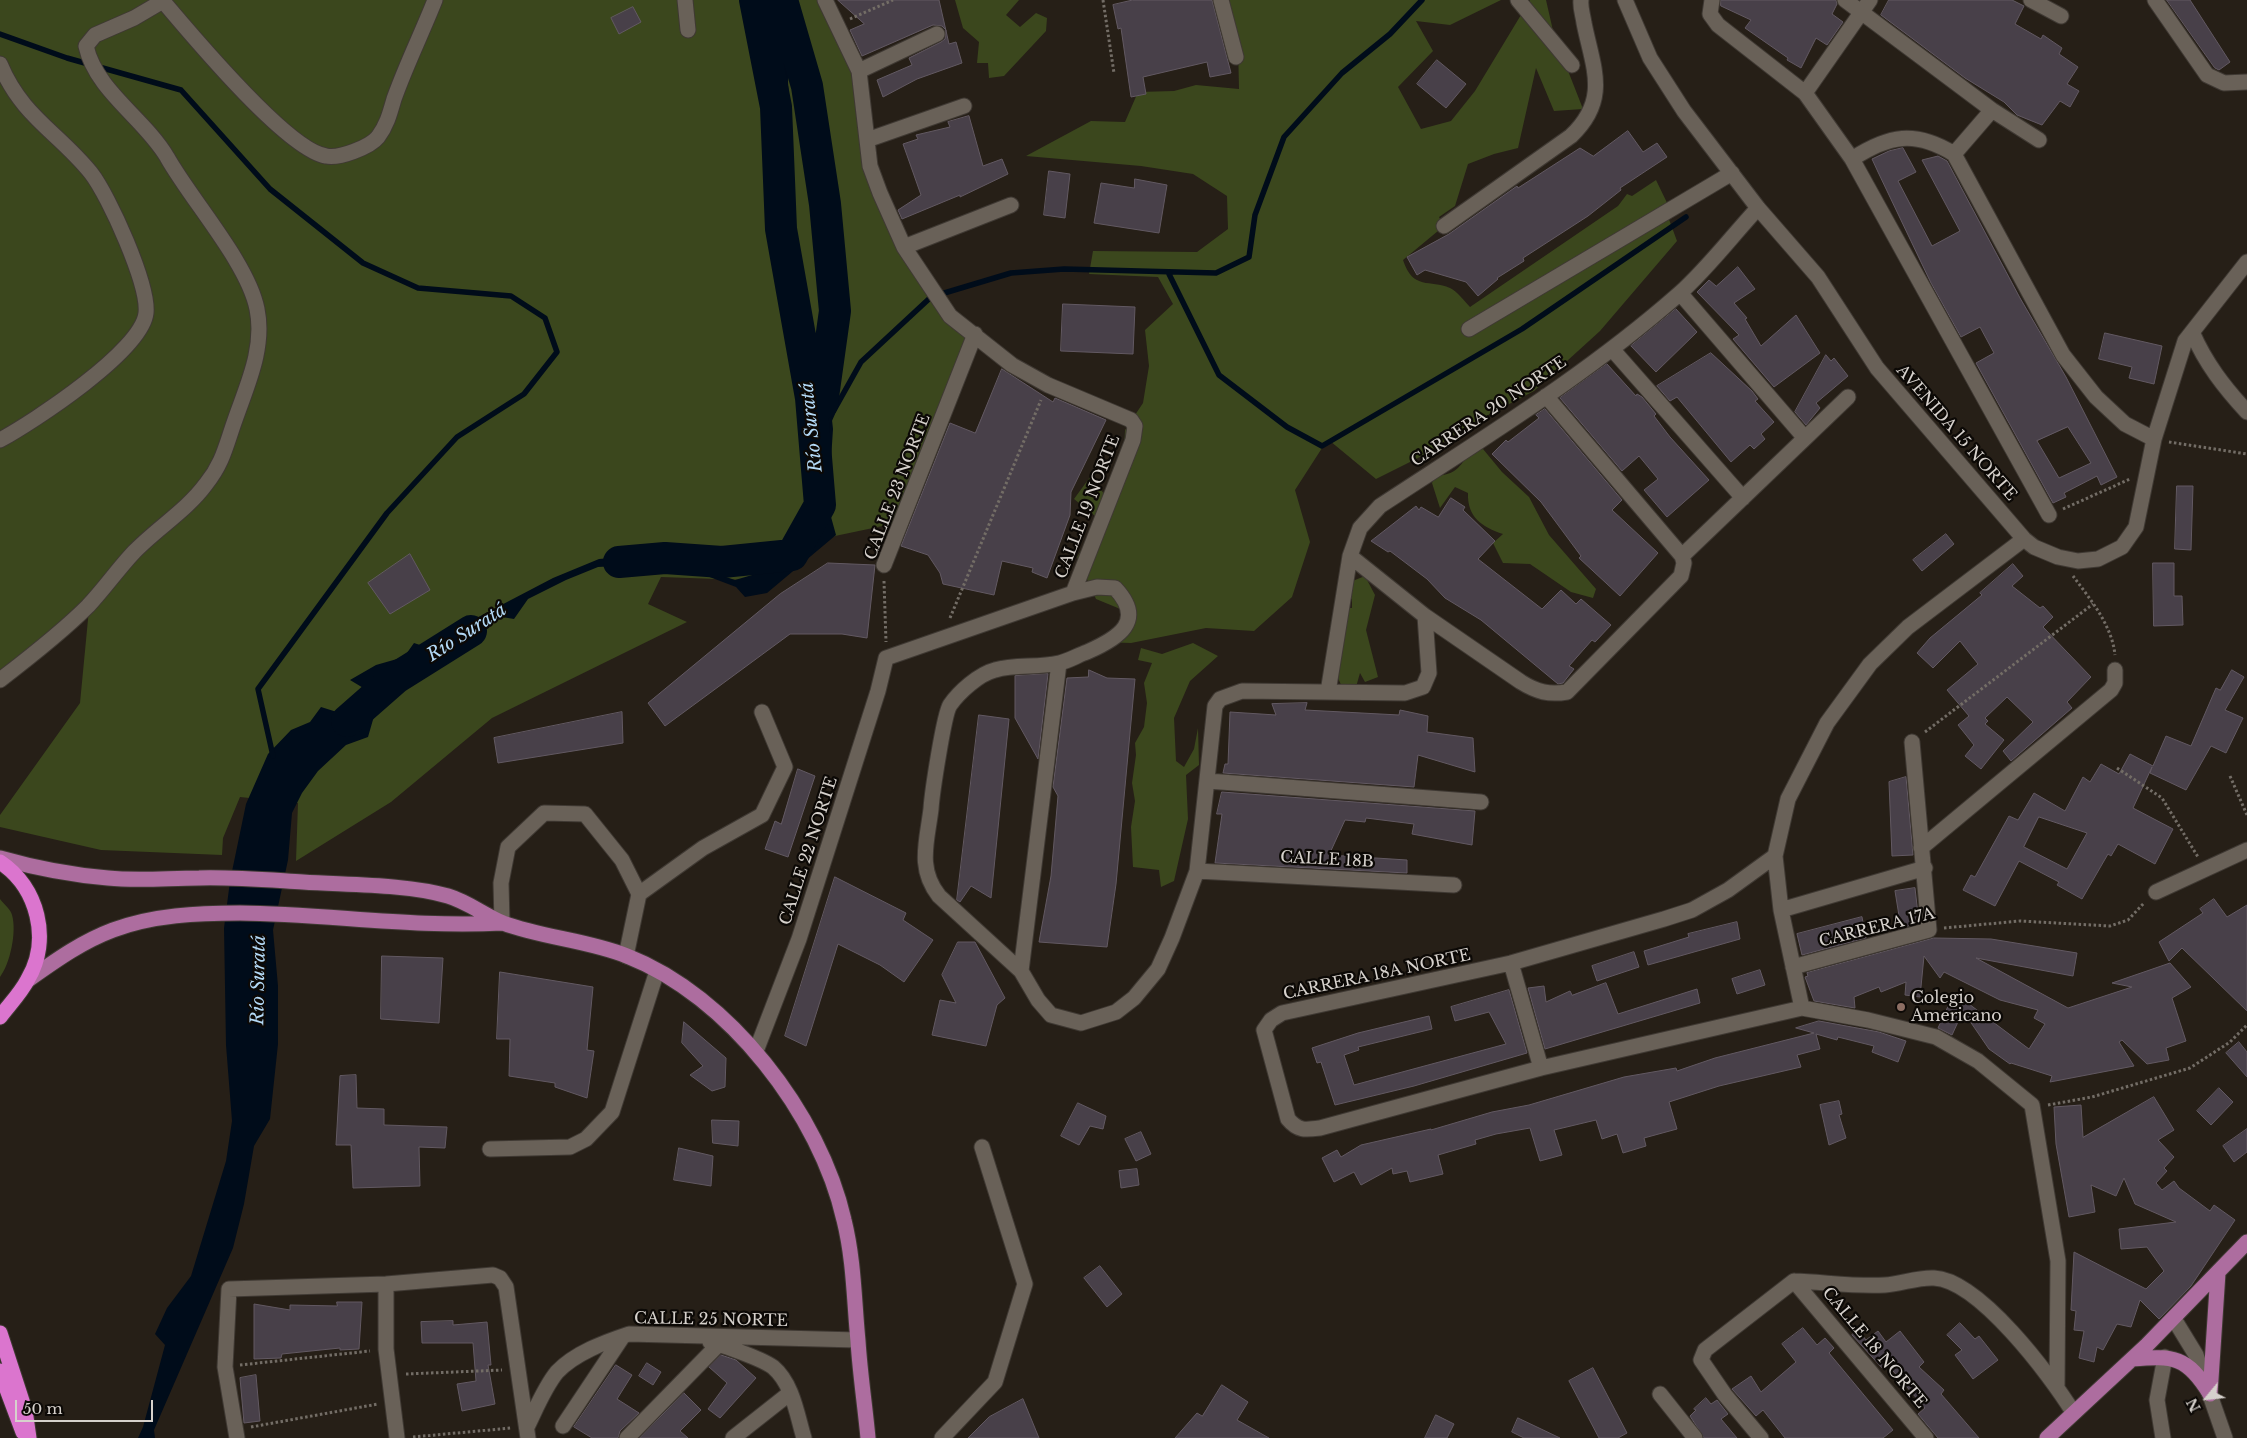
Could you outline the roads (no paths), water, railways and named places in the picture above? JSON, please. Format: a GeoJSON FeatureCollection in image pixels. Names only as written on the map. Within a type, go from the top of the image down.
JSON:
{"type":"FeatureCollection","features":[{"type":"Feature","properties":{"kind":"highway"},"geometry":{"type":"LineString","coordinates":[[0,862],[19,878],[36,910],[39,946],[36,964],[28,980],[0,1017]]}},
{"type":"Feature","properties":{"kind":"highway"},"geometry":{"type":"LineString","coordinates":[[0,1333],[24,1410],[27,1438]]}},
{"type":"Feature","properties":{"kind":"highway"},"geometry":{"type":"LineString","coordinates":[[0,1371],[16,1419],[27,1438]]}},
{"type":"Feature","properties":{"kind":"main road"},"geometry":{"type":"LineString","coordinates":[[0,858],[63,873],[108,878],[154,880],[200,878],[298,882],[413,890],[448,896],[502,922],[626,956],[657,971],[692,994],[726,1021],[756,1051],[794,1102],[824,1158],[844,1218],[855,1281],[858,1340],[868,1438]]}},
{"type":"Feature","properties":{"kind":"main road"},"geometry":{"type":"LineString","coordinates":[[28,980],[68,951],[113,930],[161,917],[211,913],[292,914],[461,925],[502,922]]}},
{"type":"Feature","properties":{"kind":"main road"},"geometry":{"type":"LineString","coordinates":[[2047,1438],[2174,1319],[2247,1242]]}},
{"type":"Feature","properties":{"kind":"main road"},"geometry":{"type":"LineString","coordinates":[[2210,1394],[2218,1273]]}},
{"type":"Feature","properties":{"kind":"main road"},"geometry":{"type":"LineString","coordinates":[[2132,1359],[2165,1356],[2184,1364],[2199,1376],[2210,1394]]}},
{"type":"Feature","properties":{"kind":"street"},"geometry":{"type":"LineString","coordinates":[[0,680],[30,657],[88,606],[134,552],[205,486],[222,460],[254,365],[259,328],[257,308],[245,277],[144,125],[98,74],[89,59],[86,46],[95,35],[134,18],[162,1],[199,43],[289,136],[307,149],[325,156],[336,156],[346,154],[377,139],[389,119],[394,99],[435,0]]}},
{"type":"Feature","properties":{"kind":"street"},"geometry":{"type":"LineString","coordinates":[[685,0],[688,30]]}},
{"type":"Feature","properties":{"kind":"street","name":"CALLE 19 NORTE"},"geometry":{"type":"LineString","coordinates":[[825,0],[859,71],[870,166],[904,247],[950,316],[1012,365],[1048,385],[1131,420],[1135,426],[1134,440],[1073,593]]}},
{"type":"Feature","properties":{"kind":"street"},"geometry":{"type":"LineString","coordinates":[[1221,0],[1236,57]]}},
{"type":"Feature","properties":{"kind":"street"},"geometry":{"type":"LineString","coordinates":[[1518,0],[1572,65]]}},
{"type":"Feature","properties":{"kind":"street"},"geometry":{"type":"LineString","coordinates":[[1444,226],[1571,136],[1583,124],[1593,105],[1597,90],[1597,72],[1586,38],[1581,0]]}},
{"type":"Feature","properties":{"kind":"street","name":"AVENIDA 15 NORTE"},"geometry":{"type":"LineString","coordinates":[[1625,0],[1650,58],[1684,111],[1758,208],[1818,277],[1877,368],[2024,539],[2034,547],[2059,558],[2078,561],[2098,558],[2122,547],[2136,527],[2154,439],[2185,341],[2247,262]]}},
{"type":"Feature","properties":{"kind":"street"},"geometry":{"type":"LineString","coordinates":[[1712,0],[1710,14],[1718,25],[1805,93],[1852,159],[2049,515]]}},
{"type":"Feature","properties":{"kind":"street"},"geometry":{"type":"LineString","coordinates":[[1845,0],[1992,110],[2039,140]]}},
{"type":"Feature","properties":{"kind":"street"},"geometry":{"type":"LineString","coordinates":[[1805,93],[1870,0]]}},
{"type":"Feature","properties":{"kind":"street"},"geometry":{"type":"LineString","coordinates":[[2031,0],[2061,16]]}},
{"type":"Feature","properties":{"kind":"street"},"geometry":{"type":"LineString","coordinates":[[2155,0],[2207,75],[2224,82],[2247,82]]}},
{"type":"Feature","properties":{"kind":"street"},"geometry":{"type":"LineString","coordinates":[[859,71],[937,34]]}},
{"type":"Feature","properties":{"kind":"street"},"geometry":{"type":"LineString","coordinates":[[0,64],[14,92],[36,119],[72,152],[100,188],[112,211],[144,288],[146,314],[132,339],[103,369],[22,428],[0,440]]}},
{"type":"Feature","properties":{"kind":"street"},"geometry":{"type":"LineString","coordinates":[[867,140],[964,106]]}},
{"type":"Feature","properties":{"kind":"street"},"geometry":{"type":"LineString","coordinates":[[1954,154],[1992,110]]}},
{"type":"Feature","properties":{"kind":"street"},"geometry":{"type":"LineString","coordinates":[[1852,159],[1876,144],[1917,138],[1936,143],[1954,154],[2063,355],[2096,397],[2125,424],[2154,439]]}},
{"type":"Feature","properties":{"kind":"street"},"geometry":{"type":"LineString","coordinates":[[1469,329],[1732,173]]}},
{"type":"Feature","properties":{"kind":"street"},"geometry":{"type":"LineString","coordinates":[[904,247],[1011,205]]}},
{"type":"Feature","properties":{"kind":"street","name":"CARRERA 20 NORTE"},"geometry":{"type":"LineString","coordinates":[[1328,692],[1350,556],[1360,528],[1380,506],[1546,396],[1612,348],[1680,293],[1758,208]]}},
{"type":"Feature","properties":{"kind":"street"},"geometry":{"type":"LineString","coordinates":[[1680,293],[1804,438]]}},
{"type":"Feature","properties":{"kind":"street"},"geometry":{"type":"LineString","coordinates":[[2192,332],[2204,358],[2216,377],[2247,412]]}},
{"type":"Feature","properties":{"kind":"street","name":"CALLE 23 NORTE"},"geometry":{"type":"LineString","coordinates":[[884,565],[975,334]]}},
{"type":"Feature","properties":{"kind":"street"},"geometry":{"type":"LineString","coordinates":[[1612,348],[1743,498]]}},
{"type":"Feature","properties":{"kind":"street"},"geometry":{"type":"LineString","coordinates":[[1350,556],[1426,616],[1536,692],[1553,695],[1567,692],[1681,576],[1684,569],[1682,556],[1546,396]]}},
{"type":"Feature","properties":{"kind":"street"},"geometry":{"type":"LineString","coordinates":[[1682,556],[1848,397]]}},
{"type":"Feature","properties":{"kind":"street"},"geometry":{"type":"LineString","coordinates":[[2024,539],[1908,627],[1870,664],[1828,723],[1788,799],[1775,856],[1781,910],[1802,1008],[1868,1020],[1936,1038],[1978,1061],[2032,1105],[2058,1261],[2058,1387]]}},
{"type":"Feature","properties":{"kind":"street"},"geometry":{"type":"LineString","coordinates":[[1073,593],[1097,586],[1115,588],[1125,598],[1130,614],[1126,629],[1107,643],[1059,663],[994,670],[970,684],[949,706],[932,793],[924,866],[929,884],[939,896],[1021,971],[1038,1000],[1051,1015],[1081,1023],[1116,1012],[1134,998],[1158,969],[1172,938],[1197,871],[1215,706],[1220,699],[1242,691],[1405,693],[1423,687],[1430,672],[1426,616]]}},
{"type":"Feature","properties":{"kind":"street","name":"CALLE 22 NORTE"},"geometry":{"type":"LineString","coordinates":[[756,1051],[799,938],[878,691],[886,658],[1073,593]]}},
{"type":"Feature","properties":{"kind":"street"},"geometry":{"type":"LineString","coordinates":[[1021,971],[1059,663]]}},
{"type":"Feature","properties":{"kind":"street"},"geometry":{"type":"LineString","coordinates":[[1921,848],[2111,690],[2115,683],[2115,670]]}},
{"type":"Feature","properties":{"kind":"street"},"geometry":{"type":"LineString","coordinates":[[639,894],[703,848],[762,815],[785,767],[762,712]]}},
{"type":"Feature","properties":{"kind":"street"},"geometry":{"type":"LineString","coordinates":[[1781,910],[1925,868],[1921,848],[1912,742]]}},
{"type":"Feature","properties":{"kind":"street"},"geometry":{"type":"LineString","coordinates":[[1208,781],[1481,802]]}},
{"type":"Feature","properties":{"kind":"street"},"geometry":{"type":"LineString","coordinates":[[502,922],[501,883],[508,847],[544,813],[585,814],[622,860],[639,894],[626,956]]}},
{"type":"Feature","properties":{"kind":"street"},"geometry":{"type":"LineString","coordinates":[[2156,892],[2247,850]]}},
{"type":"Feature","properties":{"kind":"street","name":"CARRERA 18A NORTE"},"geometry":{"type":"LineString","coordinates":[[1775,856],[1728,890],[1692,910],[1511,963],[1282,1013],[1271,1020],[1264,1030],[1280,1097],[1288,1119],[1295,1128],[1304,1130],[1320,1128],[1541,1068],[1802,1008]]}},
{"type":"Feature","properties":{"kind":"street","name":"CARRERA 17A"},"geometry":{"type":"LineString","coordinates":[[1793,968],[1930,930],[1925,868]]}},
{"type":"Feature","properties":{"kind":"street","name":"CALLE 18B"},"geometry":{"type":"LineString","coordinates":[[1197,871],[1454,885]]}},
{"type":"Feature","properties":{"kind":"street"},"geometry":{"type":"LineString","coordinates":[[1511,963],[1541,1068]]}},
{"type":"Feature","properties":{"kind":"street"},"geometry":{"type":"LineString","coordinates":[[490,1149],[570,1147],[586,1139],[612,1112],[657,971]]}},
{"type":"Feature","properties":{"kind":"street"},"geometry":{"type":"LineString","coordinates":[[942,1438],[995,1382],[1025,1284],[982,1147]]}},
{"type":"Feature","properties":{"kind":"street"},"geometry":{"type":"LineString","coordinates":[[236,1434],[225,1367],[229,1289],[386,1284],[493,1275],[500,1278],[506,1286],[520,1370],[527,1432]]}},
{"type":"Feature","properties":{"kind":"street"},"geometry":{"type":"LineString","coordinates":[[1761,1438],[1725,1395],[1701,1360],[1705,1350],[1794,1281],[1884,1285],[1935,1278],[1963,1288],[1990,1309],[2058,1387],[2073,1412]]}},
{"type":"Feature","properties":{"kind":"street","name":"CALLE 18 NORTE"},"geometry":{"type":"LineString","coordinates":[[1794,1281],[1926,1438]]}},
{"type":"Feature","properties":{"kind":"street"},"geometry":{"type":"LineString","coordinates":[[386,1284],[386,1349],[391,1402],[397,1438]]}},
{"type":"Feature","properties":{"kind":"street"},"geometry":{"type":"LineString","coordinates":[[2174,1319],[2196,1355],[2225,1438]]}},
{"type":"Feature","properties":{"kind":"street","name":"CALLE 25 NORTE"},"geometry":{"type":"LineString","coordinates":[[527,1432],[546,1388],[558,1372],[573,1360],[603,1342],[629,1334],[674,1337],[858,1340]]}},
{"type":"Feature","properties":{"kind":"street"},"geometry":{"type":"LineString","coordinates":[[563,1426],[623,1336]]}},
{"type":"Feature","properties":{"kind":"street"},"geometry":{"type":"LineString","coordinates":[[674,1337],[719,1344],[772,1366],[783,1379],[790,1393],[804,1438]]}},
{"type":"Feature","properties":{"kind":"street"},"geometry":{"type":"LineString","coordinates":[[626,1438],[719,1344]]}},
{"type":"Feature","properties":{"kind":"street"},"geometry":{"type":"LineString","coordinates":[[2163,1438],[2157,1400],[2165,1356]]}},
{"type":"Feature","properties":{"kind":"street"},"geometry":{"type":"LineString","coordinates":[[734,1438],[790,1393]]}},
{"type":"Feature","properties":{"kind":"street"},"geometry":{"type":"LineString","coordinates":[[1660,1394],[1695,1438]]}},
{"type":"Feature","properties":{"kind":"water"},"geometry":{"type":"Polygon","coordinates":[[[778,0],[787,0],[801,33],[789,54],[788,83],[792,131],[795,270],[810,329],[819,380],[829,393],[833,429],[828,506],[836,535],[767,593],[745,597],[736,587],[691,570],[651,564],[598,567],[528,599],[514,619],[496,616],[475,633],[440,655],[421,652],[411,667],[383,685],[368,737],[346,745],[318,771],[302,793],[292,813],[288,860],[273,930],[278,986],[278,1044],[270,1119],[254,1146],[244,1204],[233,1248],[154,1430],[155,1438],[138,1438],[143,1427],[165,1345],[155,1334],[167,1308],[191,1276],[226,1161],[232,1121],[226,1045],[224,928],[230,881],[246,804],[268,754],[291,730],[310,722],[321,707],[340,713],[365,689],[350,680],[376,665],[404,657],[414,643],[423,646],[553,578],[599,559],[645,555],[672,559],[735,580],[759,573],[807,546],[817,526],[827,440],[823,416],[811,410],[803,389],[810,367],[790,263],[785,137],[780,83],[781,13],[778,0]]]}},
{"type":"Feature","properties":{"kind":"waterway","name":"Río Suratá"},"geometry":{"type":"LineString","coordinates":[[619,562],[665,558],[722,562],[792,555],[820,505],[811,398],[781,229],[776,107],[755,0]]}},
{"type":"Feature","properties":{"kind":"waterway"},"geometry":{"type":"LineString","coordinates":[[782,0],[807,86],[825,204],[835,311],[822,404]]}},
{"type":"Feature","properties":{"kind":"waterway"},"geometry":{"type":"LineString","coordinates":[[816,450],[833,412],[861,362],[931,297],[1011,273],[1064,269],[1216,273],[1249,257],[1255,215],[1284,137],[1342,73],[1390,34],[1422,0]]}},
{"type":"Feature","properties":{"kind":"waterway"},"geometry":{"type":"LineString","coordinates":[[0,34],[67,58],[181,90],[270,189],[363,263],[418,288],[511,296],[545,318],[557,352],[524,394],[457,437],[387,513],[258,689],[273,756]]}},
{"type":"Feature","properties":{"kind":"waterway"},"geometry":{"type":"LineString","coordinates":[[1168,272],[1219,375],[1287,427],[1322,446],[1522,329],[1686,217]]}},
{"type":"Feature","properties":{"kind":"waterway","name":"Río Suratá"},"geometry":{"type":"LineString","coordinates":[[347,721],[396,678],[471,631]]}},
{"type":"Feature","properties":{"kind":"place","name":"Colegio Americano"},"geometry":{"type":"Point","coordinates":[1901,1007]}}]}
